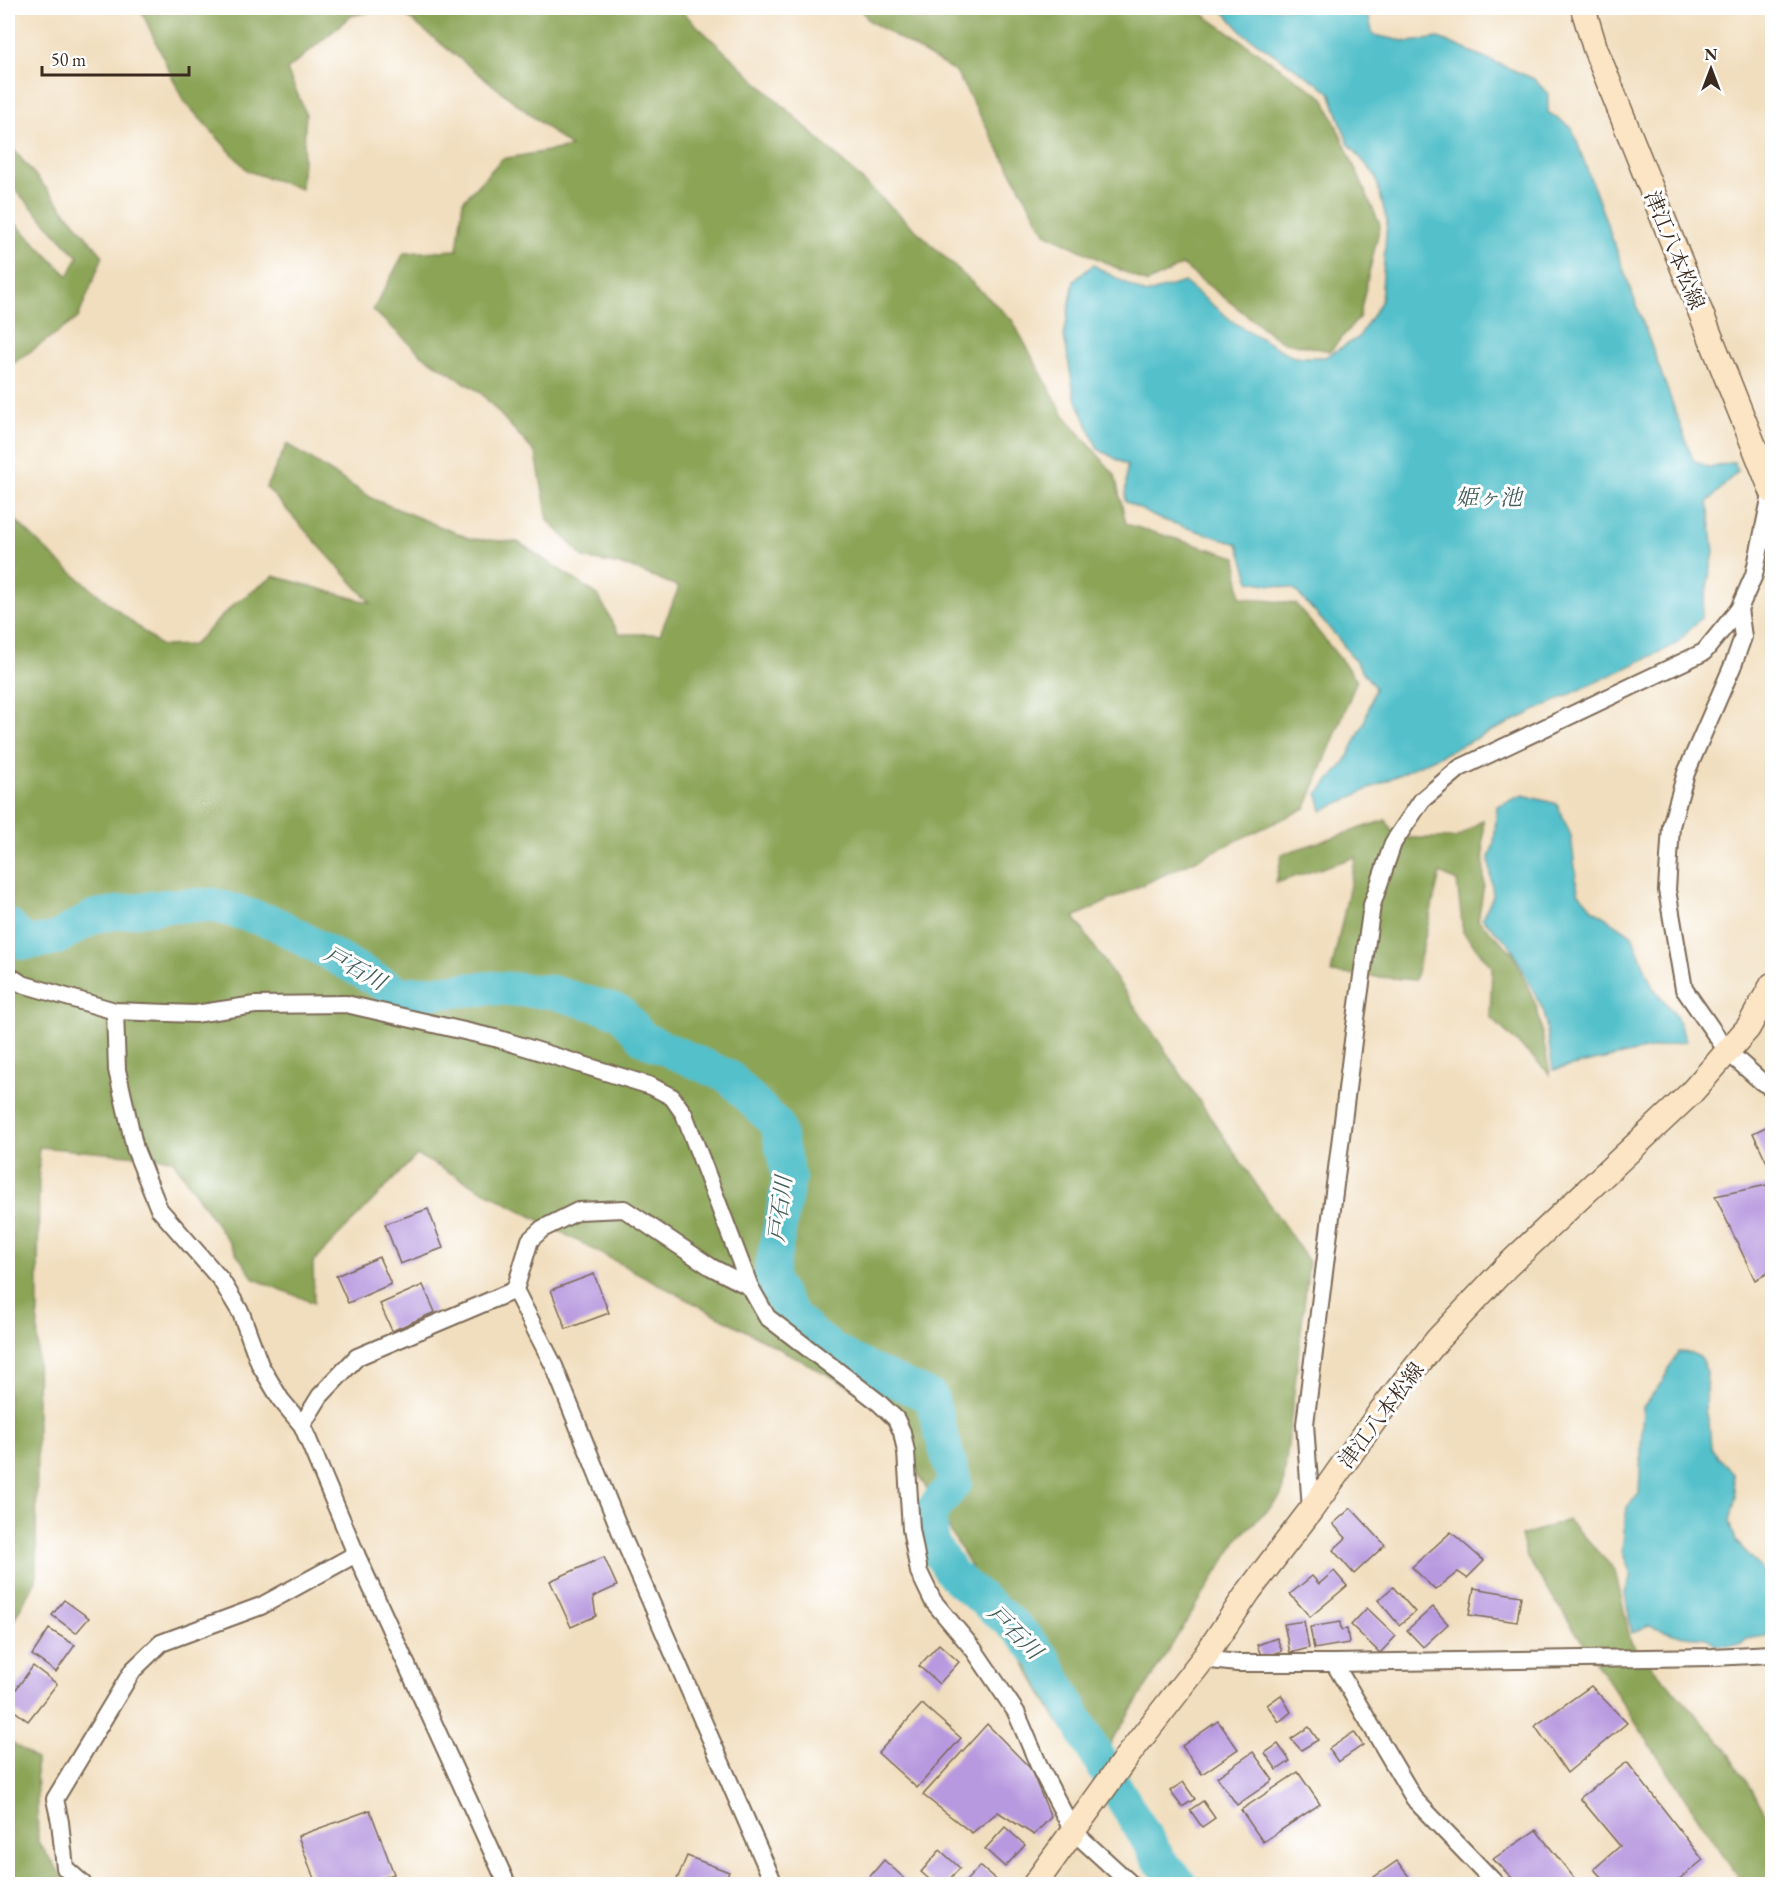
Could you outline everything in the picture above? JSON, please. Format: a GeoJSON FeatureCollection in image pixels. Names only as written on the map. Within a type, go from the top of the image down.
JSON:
{"type":"FeatureCollection","features":[{"type":"Feature","properties":{"kind":"main road","name":"津江八本松線"},"geometry":{"type":"LineString","coordinates":[[1583,8],[1598,57],[1772,491]]}},
{"type":"Feature","properties":{"kind":"main road","name":"津江八本松線"},"geometry":{"type":"LineString","coordinates":[[1035,1884],[1125,1759],[1203,1659],[1249,1591],[1311,1510],[1381,1411],[1438,1339],[1506,1267],[1691,1093],[1748,1028],[1773,985]]}},
{"type":"Feature","properties":{"kind":"street"},"geometry":{"type":"LineString","coordinates":[[1311,1510],[1305,1424],[1372,905],[1393,843],[1422,800],[1460,768],[1704,652],[1739,609],[1754,575],[1772,491]]}},
{"type":"Feature","properties":{"kind":"street"},"geometry":{"type":"LineString","coordinates":[[1739,609],[1743,637],[1686,773],[1671,826],[1667,890],[1683,989],[1727,1051],[1762,1082],[1773,1088]]}},
{"type":"Feature","properties":{"kind":"street"},"geometry":{"type":"LineString","coordinates":[[8,975],[22,984],[115,1011],[195,1014],[255,1005],[346,1004],[500,1039],[651,1086],[672,1097],[684,1114],[750,1287],[766,1317],[860,1388],[896,1419],[902,1432],[906,1452],[911,1529],[919,1572],[933,1601],[974,1650],[1016,1712],[1040,1768],[1078,1824],[1131,1884]]}},
{"type":"Feature","properties":{"kind":"street"},"geometry":{"type":"LineString","coordinates":[[115,1011],[117,1070],[135,1149],[159,1209],[221,1280],[241,1313],[260,1365],[281,1400],[302,1425],[356,1554],[507,1884]]}},
{"type":"Feature","properties":{"kind":"street"},"geometry":{"type":"LineString","coordinates":[[750,1287],[711,1267],[624,1209],[578,1211],[542,1229],[530,1240],[515,1290],[554,1366],[623,1538],[774,1884]]}},
{"type":"Feature","properties":{"kind":"street"},"geometry":{"type":"LineString","coordinates":[[302,1425],[320,1396],[357,1357],[515,1290]]}},
{"type":"Feature","properties":{"kind":"street"},"geometry":{"type":"LineString","coordinates":[[84,1884],[65,1868],[55,1799],[134,1671],[161,1643],[261,1606],[356,1554]]}},
{"type":"Feature","properties":{"kind":"street"},"geometry":{"type":"LineString","coordinates":[[1203,1659],[1237,1663],[1334,1663],[1713,1658],[1773,1654]]}},
{"type":"Feature","properties":{"kind":"street"},"geometry":{"type":"LineString","coordinates":[[1334,1663],[1415,1800],[1496,1884]]}},
{"type":"Feature","properties":{"kind":"green space"},"geometry":{"type":"Polygon","coordinates":[[[140,8],[388,8],[351,16],[287,70],[306,114],[301,189],[248,171],[183,100],[140,8]]]}},
{"type":"Feature","properties":{"kind":"green space"},"geometry":{"type":"Polygon","coordinates":[[[396,8],[678,8],[1012,320],[1064,415],[1115,475],[1126,524],[1237,557],[1240,597],[1296,604],[1357,680],[1306,808],[1074,917],[1309,1262],[1282,1496],[1239,1537],[1093,1772],[1054,1715],[877,1401],[417,1155],[313,1262],[314,1303],[254,1279],[172,1159],[39,1147],[36,1580],[8,1630],[8,513],[58,561],[161,646],[193,645],[233,605],[274,576],[371,603],[266,487],[287,444],[373,499],[471,539],[518,542],[598,595],[619,634],[660,634],[679,587],[630,567],[584,558],[548,520],[536,454],[480,392],[423,356],[373,310],[404,253],[457,250],[463,201],[502,159],[571,147],[396,8]]]}},
{"type":"Feature","properties":{"kind":"green space"},"geometry":{"type":"Polygon","coordinates":[[[861,8],[1199,8],[1201,13],[1324,98],[1380,225],[1359,318],[1330,351],[1280,341],[1182,265],[1147,283],[1045,233],[956,72],[868,20],[861,8]]]}},
{"type":"Feature","properties":{"kind":"green space"},"geometry":{"type":"Polygon","coordinates":[[[8,143],[103,256],[78,318],[8,367],[8,216],[68,276],[78,257],[8,182],[8,143]]]}},
{"type":"Feature","properties":{"kind":"green space"},"geometry":{"type":"Polygon","coordinates":[[[1386,820],[1396,838],[1456,838],[1483,820],[1484,885],[1478,920],[1513,953],[1537,1008],[1550,1074],[1490,1017],[1492,967],[1463,932],[1457,881],[1440,873],[1415,980],[1331,973],[1356,857],[1276,883],[1282,854],[1386,820]]]}},
{"type":"Feature","properties":{"kind":"green space"},"geometry":{"type":"Polygon","coordinates":[[[1568,1520],[1615,1570],[1631,1643],[1725,1747],[1772,1824],[1772,1884],[1742,1884],[1527,1558],[1521,1536],[1568,1520]]]}},
{"type":"Feature","properties":{"kind":"green space"},"geometry":{"type":"Polygon","coordinates":[[[8,1739],[36,1760],[38,1842],[63,1877],[64,1884],[8,1884],[8,1739]]]}},
{"type":"Feature","properties":{"kind":"water","name":"姫ヶ池"},"geometry":{"type":"Polygon","coordinates":[[[1221,8],[1356,8],[1368,15],[1373,35],[1409,42],[1439,38],[1534,79],[1548,94],[1548,112],[1572,128],[1693,460],[1710,468],[1734,462],[1738,471],[1708,502],[1714,552],[1701,618],[1675,645],[1322,811],[1318,794],[1345,762],[1364,723],[1375,688],[1338,638],[1294,589],[1250,581],[1238,544],[1157,518],[1125,501],[1127,465],[1098,449],[1074,394],[1064,335],[1074,281],[1093,265],[1145,294],[1184,282],[1236,324],[1293,357],[1325,357],[1358,338],[1381,302],[1387,221],[1375,175],[1348,143],[1330,92],[1243,33],[1221,8]]]}},
{"type":"Feature","properties":{"kind":"water"},"geometry":{"type":"Polygon","coordinates":[[[1523,795],[1557,804],[1571,836],[1578,892],[1594,910],[1632,935],[1652,986],[1676,1016],[1686,1041],[1553,1070],[1544,1012],[1511,946],[1482,918],[1493,896],[1489,858],[1494,843],[1497,806],[1523,795]]]}},
{"type":"Feature","properties":{"kind":"water"},"geometry":{"type":"Polygon","coordinates":[[[1678,1352],[1692,1353],[1701,1358],[1707,1373],[1705,1411],[1709,1421],[1711,1448],[1733,1474],[1736,1497],[1730,1521],[1736,1541],[1770,1578],[1771,1635],[1747,1639],[1740,1645],[1715,1645],[1707,1638],[1677,1635],[1649,1626],[1632,1633],[1625,1593],[1631,1575],[1622,1551],[1627,1507],[1639,1494],[1643,1407],[1662,1382],[1678,1352]]]}},
{"type":"Feature","properties":{"kind":"building"},"geometry":{"type":"Polygon","coordinates":[[[1772,1124],[1772,1173],[1753,1133],[1772,1124]]]}},
{"type":"Feature","properties":{"kind":"building"},"geometry":{"type":"Polygon","coordinates":[[[1772,1184],[1772,1271],[1755,1280],[1715,1196],[1772,1184]]]}},
{"type":"Feature","properties":{"kind":"building"},"geometry":{"type":"Polygon","coordinates":[[[428,1209],[443,1248],[400,1264],[385,1224],[428,1209]]]}},
{"type":"Feature","properties":{"kind":"building"},"geometry":{"type":"Polygon","coordinates":[[[379,1257],[391,1284],[348,1303],[336,1276],[379,1257]]]}},
{"type":"Feature","properties":{"kind":"building"},"geometry":{"type":"Polygon","coordinates":[[[594,1274],[609,1313],[566,1329],[551,1290],[594,1274]]]}},
{"type":"Feature","properties":{"kind":"building"},"geometry":{"type":"Polygon","coordinates":[[[423,1285],[435,1312],[392,1331],[380,1304],[423,1285]]]}},
{"type":"Feature","properties":{"kind":"building"},"geometry":{"type":"Polygon","coordinates":[[[1351,1508],[1385,1545],[1354,1574],[1333,1550],[1346,1538],[1333,1524],[1351,1508]]]}},
{"type":"Feature","properties":{"kind":"building"},"geometry":{"type":"Polygon","coordinates":[[[1451,1532],[1484,1561],[1467,1578],[1458,1572],[1435,1590],[1412,1567],[1451,1532]]]}},
{"type":"Feature","properties":{"kind":"building"},"geometry":{"type":"Polygon","coordinates":[[[604,1557],[617,1586],[593,1597],[596,1616],[571,1627],[550,1581],[604,1557]]]}},
{"type":"Feature","properties":{"kind":"building"},"geometry":{"type":"Polygon","coordinates":[[[1334,1571],[1347,1586],[1310,1617],[1290,1594],[1312,1576],[1319,1584],[1334,1571]]]}},
{"type":"Feature","properties":{"kind":"building"},"geometry":{"type":"Polygon","coordinates":[[[1393,1587],[1415,1612],[1399,1625],[1378,1600],[1393,1587]]]}},
{"type":"Feature","properties":{"kind":"building"},"geometry":{"type":"Polygon","coordinates":[[[1474,1588],[1521,1596],[1517,1622],[1469,1615],[1474,1588]]]}},
{"type":"Feature","properties":{"kind":"building"},"geometry":{"type":"Polygon","coordinates":[[[64,1600],[89,1618],[76,1633],[52,1615],[64,1600]]]}},
{"type":"Feature","properties":{"kind":"building"},"geometry":{"type":"Polygon","coordinates":[[[1433,1607],[1448,1624],[1423,1647],[1407,1630],[1433,1607]]]}},
{"type":"Feature","properties":{"kind":"building"},"geometry":{"type":"Polygon","coordinates":[[[1367,1608],[1396,1636],[1380,1653],[1351,1625],[1367,1608]]]}},
{"type":"Feature","properties":{"kind":"building"},"geometry":{"type":"Polygon","coordinates":[[[1304,1621],[1309,1648],[1290,1653],[1284,1624],[1304,1621]]]}},
{"type":"Feature","properties":{"kind":"building"},"geometry":{"type":"Polygon","coordinates":[[[1340,1622],[1341,1630],[1347,1629],[1349,1643],[1314,1649],[1310,1627],[1340,1622]]]}},
{"type":"Feature","properties":{"kind":"building"},"geometry":{"type":"Polygon","coordinates":[[[49,1629],[75,1645],[56,1672],[32,1655],[49,1629]]]}},
{"type":"Feature","properties":{"kind":"building"},"geometry":{"type":"Polygon","coordinates":[[[1277,1638],[1282,1651],[1262,1658],[1257,1645],[1277,1638]]]}},
{"type":"Feature","properties":{"kind":"building"},"geometry":{"type":"Polygon","coordinates":[[[939,1644],[959,1662],[939,1684],[919,1666],[939,1644]]]}},
{"type":"Feature","properties":{"kind":"building"},"geometry":{"type":"Polygon","coordinates":[[[33,1666],[57,1684],[28,1721],[8,1706],[8,1700],[33,1666]]]}},
{"type":"Feature","properties":{"kind":"building"},"geometry":{"type":"Polygon","coordinates":[[[1591,1686],[1627,1723],[1567,1773],[1535,1726],[1591,1686]]]}},
{"type":"Feature","properties":{"kind":"building"},"geometry":{"type":"Polygon","coordinates":[[[1281,1695],[1291,1712],[1279,1722],[1267,1705],[1281,1695]]]}},
{"type":"Feature","properties":{"kind":"building"},"geometry":{"type":"Polygon","coordinates":[[[922,1704],[961,1738],[917,1788],[878,1753],[922,1704]]]}},
{"type":"Feature","properties":{"kind":"building"},"geometry":{"type":"Polygon","coordinates":[[[1218,1721],[1238,1749],[1202,1774],[1182,1746],[1218,1721]]]}},
{"type":"Feature","properties":{"kind":"building"},"geometry":{"type":"Polygon","coordinates":[[[987,1724],[1030,1768],[1051,1817],[1034,1835],[998,1812],[972,1833],[923,1795],[987,1724]]]}},
{"type":"Feature","properties":{"kind":"building"},"geometry":{"type":"Polygon","coordinates":[[[1309,1727],[1318,1740],[1301,1750],[1291,1739],[1309,1727]]]}},
{"type":"Feature","properties":{"kind":"building"},"geometry":{"type":"Polygon","coordinates":[[[1354,1732],[1363,1745],[1338,1762],[1329,1749],[1354,1732]]]}},
{"type":"Feature","properties":{"kind":"building"},"geometry":{"type":"Polygon","coordinates":[[[1278,1744],[1290,1761],[1277,1770],[1265,1753],[1278,1744]]]}},
{"type":"Feature","properties":{"kind":"building"},"geometry":{"type":"Polygon","coordinates":[[[1253,1752],[1273,1780],[1237,1805],[1217,1777],[1253,1752]]]}},
{"type":"Feature","properties":{"kind":"building"},"geometry":{"type":"Polygon","coordinates":[[[1627,1762],[1703,1860],[1673,1884],[1607,1884],[1594,1869],[1620,1846],[1580,1798],[1627,1762]]]}},
{"type":"Feature","properties":{"kind":"building"},"geometry":{"type":"Polygon","coordinates":[[[1298,1772],[1320,1804],[1263,1842],[1241,1810],[1298,1772]]]}},
{"type":"Feature","properties":{"kind":"building"},"geometry":{"type":"Polygon","coordinates":[[[1183,1782],[1195,1799],[1182,1807],[1170,1791],[1183,1782]]]}},
{"type":"Feature","properties":{"kind":"building"},"geometry":{"type":"Polygon","coordinates":[[[1203,1801],[1215,1818],[1202,1827],[1190,1810],[1203,1801]]]}},
{"type":"Feature","properties":{"kind":"building"},"geometry":{"type":"Polygon","coordinates":[[[370,1810],[394,1874],[366,1884],[316,1884],[298,1836],[370,1810]]]}},
{"type":"Feature","properties":{"kind":"building"},"geometry":{"type":"Polygon","coordinates":[[[1005,1827],[1025,1845],[1005,1867],[985,1849],[1005,1827]]]}},
{"type":"Feature","properties":{"kind":"building"},"geometry":{"type":"Polygon","coordinates":[[[1536,1830],[1579,1884],[1518,1884],[1493,1859],[1536,1830]]]}},
{"type":"Feature","properties":{"kind":"building"},"geometry":{"type":"Polygon","coordinates":[[[940,1850],[960,1868],[945,1884],[935,1884],[921,1872],[940,1850]]]}},
{"type":"Feature","properties":{"kind":"building"},"geometry":{"type":"Polygon","coordinates":[[[687,1856],[729,1872],[724,1884],[675,1884],[687,1856]]]}},
{"type":"Feature","properties":{"kind":"building"},"geometry":{"type":"Polygon","coordinates":[[[884,1860],[904,1878],[898,1884],[868,1884],[865,1882],[884,1860]]]}},
{"type":"Feature","properties":{"kind":"building"},"geometry":{"type":"Polygon","coordinates":[[[1397,1861],[1410,1878],[1401,1884],[1364,1884],[1397,1861]]]}},
{"type":"Feature","properties":{"kind":"building"},"geometry":{"type":"Polygon","coordinates":[[[980,1866],[1001,1884],[963,1884],[980,1866]]]}},
{"type":"Feature","properties":{"kind":"waterway","name":"戸石川"},"geometry":{"type":"LineString","coordinates":[[8,925],[25,943],[55,939],[95,916],[165,906],[214,905],[275,923],[401,994],[493,988],[552,992],[620,1012],[644,1039],[729,1077],[777,1125],[789,1179],[770,1278],[792,1314],[821,1341],[856,1363],[931,1397],[955,1483],[929,1514],[933,1545],[954,1576],[1019,1630],[1044,1659],[1091,1746],[1160,1861],[1181,1884]]}}]}
